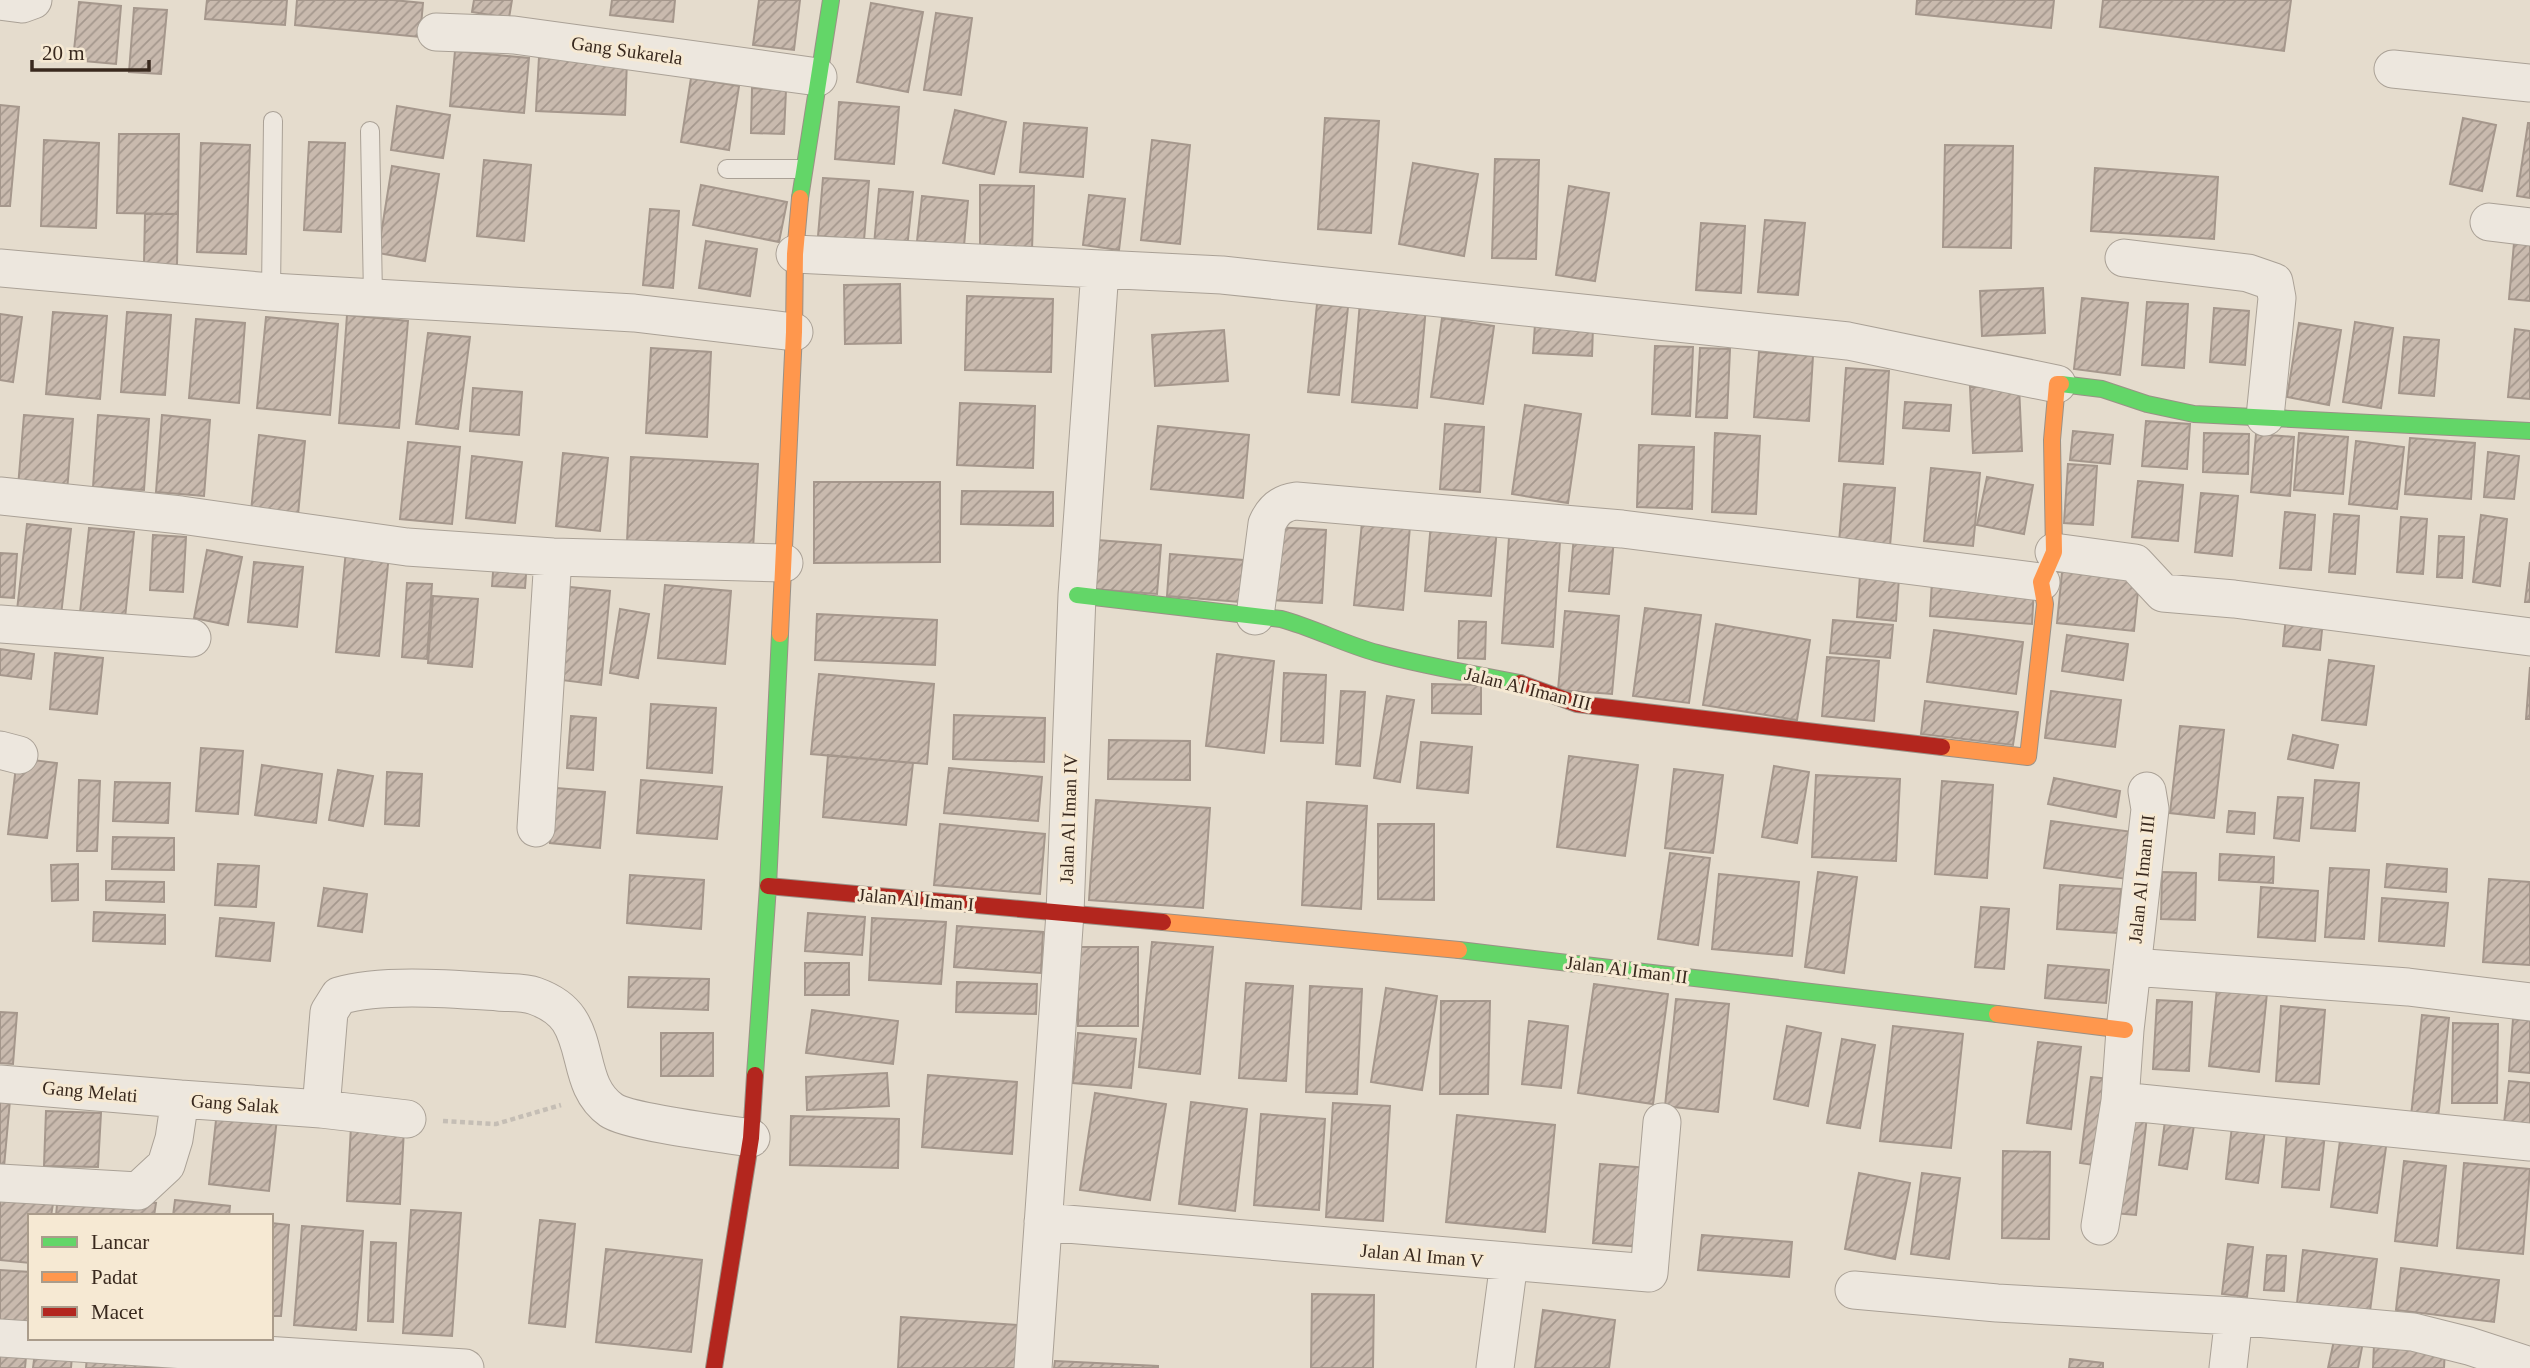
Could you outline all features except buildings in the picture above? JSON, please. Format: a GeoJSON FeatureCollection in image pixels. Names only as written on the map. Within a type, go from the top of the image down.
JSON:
{"type":"FeatureCollection","features":[{"type":"Feature","properties":{"kind":"street"},"geometry":{"type":"LineString","coordinates":[[0,1],[22,4],[33,0]]}},
{"type":"Feature","properties":{"kind":"street"},"geometry":{"type":"LineString","coordinates":[[715,1368],[751,1138],[768,886],[794,332],[795,254],[803,169],[831,0]]}},
{"type":"Feature","properties":{"kind":"street","name":"Gang Sukarela"},"geometry":{"type":"LineString","coordinates":[[436,32],[514,35],[818,77]]}},
{"type":"Feature","properties":{"kind":"street"},"geometry":{"type":"LineString","coordinates":[[2393,69],[2530,83]]}},
{"type":"Feature","properties":{"kind":"street"},"geometry":{"type":"LineString","coordinates":[[2489,222],[2530,227]]}},
{"type":"Feature","properties":{"kind":"street"},"geometry":{"type":"LineString","coordinates":[[795,254],[1222,275],[1848,341],[2057,384],[2102,389],[2147,404],[2194,414],[2530,431]]}},
{"type":"Feature","properties":{"kind":"street"},"geometry":{"type":"LineString","coordinates":[[2124,258],[2248,273],[2274,282],[2277,298],[2264,417]]}},
{"type":"Feature","properties":{"kind":"street"},"geometry":{"type":"LineString","coordinates":[[0,268],[271,292],[634,313],[794,332]]}},
{"type":"Feature","properties":{"kind":"street","name":"Jalan Al Iman IV"},"geometry":{"type":"LineString","coordinates":[[1033,1368],[1065,913],[1077,595],[1100,270]]}},
{"type":"Feature","properties":{"kind":"street"},"geometry":{"type":"LineString","coordinates":[[2048,567],[2052,440],[2057,384]]}},
{"type":"Feature","properties":{"kind":"street"},"geometry":{"type":"LineString","coordinates":[[0,496],[181,515],[407,547],[553,558],[784,563]]}},
{"type":"Feature","properties":{"kind":"street"},"geometry":{"type":"LineString","coordinates":[[1255,616],[1267,524],[1272,513],[1279,507],[1296,501],[2048,567],[2135,563],[2163,593],[2234,599],[2530,637]]}},
{"type":"Feature","properties":{"kind":"street"},"geometry":{"type":"LineString","coordinates":[[536,828],[553,558]]}},
{"type":"Feature","properties":{"kind":"street","name":"Jalan Al Iman III"},"geometry":{"type":"LineString","coordinates":[[1077,595],[1281,619],[1380,654],[1527,685],[1577,704],[2028,757],[2048,567]]}},
{"type":"Feature","properties":{"kind":"street"},"geometry":{"type":"LineString","coordinates":[[0,624],[192,638]]}},
{"type":"Feature","properties":{"kind":"street","name":"Jalan Al Iman III"},"geometry":{"type":"LineString","coordinates":[[2132,967],[2150,809],[2147,791]]}},
{"type":"Feature","properties":{"kind":"street","name":"Jalan Al Iman I"},"geometry":{"type":"LineString","coordinates":[[768,886],[1065,913]]}},
{"type":"Feature","properties":{"kind":"street","name":"Jalan Al Iman II"},"geometry":{"type":"LineString","coordinates":[[1065,913],[1496,954],[2125,1030]]}},
{"type":"Feature","properties":{"kind":"street"},"geometry":{"type":"LineString","coordinates":[[2100,1226],[2120,1101],[2132,967],[2408,987],[2530,1002]]}},
{"type":"Feature","properties":{"kind":"street"},"geometry":{"type":"LineString","coordinates":[[321,1109],[329,1012],[339,996],[356,991],[452,989],[532,995],[561,1010],[578,1038],[595,1096],[614,1112],[626,1117],[751,1138]]}},
{"type":"Feature","properties":{"kind":"street","name":"Gang Melati"},"geometry":{"type":"LineString","coordinates":[[0,1084],[180,1098]]}},
{"type":"Feature","properties":{"kind":"street","name":"Gang Salak"},"geometry":{"type":"LineString","coordinates":[[0,1183],[138,1191],[166,1165],[174,1139],[180,1098],[407,1119]]}},
{"type":"Feature","properties":{"kind":"street"},"geometry":{"type":"LineString","coordinates":[[2120,1101],[2530,1142]]}},
{"type":"Feature","properties":{"kind":"street","name":"Jalan Al Iman V"},"geometry":{"type":"LineString","coordinates":[[1043,1222],[1649,1273],[1662,1122]]}},
{"type":"Feature","properties":{"kind":"street"},"geometry":{"type":"LineString","coordinates":[[1496,1368],[1509,1262]]}},
{"type":"Feature","properties":{"kind":"street"},"geometry":{"type":"LineString","coordinates":[[1854,1290],[1997,1303],[2234,1316],[2413,1332],[2469,1346],[2530,1366]]}},
{"type":"Feature","properties":{"kind":"street"},"geometry":{"type":"LineString","coordinates":[[2228,1368],[2234,1316]]}},
{"type":"Feature","properties":{"kind":"street"},"geometry":{"type":"LineString","coordinates":[[0,1338],[28,1340]]}},
{"type":"Feature","properties":{"kind":"street"},"geometry":{"type":"LineString","coordinates":[[31,1340],[465,1368]]}},
{"type":"Feature","properties":{"kind":"lane"},"geometry":{"type":"LineString","coordinates":[[271,292],[273,121]]}},
{"type":"Feature","properties":{"kind":"lane"},"geometry":{"type":"LineString","coordinates":[[370,131],[373,297]]}},
{"type":"Feature","properties":{"kind":"lane"},"geometry":{"type":"LineString","coordinates":[[727,169],[803,169]]}},
{"type":"Feature","properties":{"kind":"path"},"geometry":{"type":"LineString","coordinates":[[407,1119],[496,1124],[595,1096]]}},
{"type":"Feature","properties":{"kind":"traffic: fast"},"geometry":{"type":"LineString","coordinates":[[800,198],[831,0]]}},
{"type":"Feature","properties":{"kind":"traffic: fast"},"geometry":{"type":"LineString","coordinates":[[2061,384],[2102,389],[2147,404],[2194,414],[2530,431]]}},
{"type":"Feature","properties":{"kind":"traffic: fast"},"geometry":{"type":"LineString","coordinates":[[1077,595],[1281,619],[1377,653],[1520,683]]}},
{"type":"Feature","properties":{"kind":"traffic: fast"},"geometry":{"type":"LineString","coordinates":[[755,1075],[768,886],[780,634]]}},
{"type":"Feature","properties":{"kind":"traffic: fast"},"geometry":{"type":"LineString","coordinates":[[1459,950],[1997,1014]]}},
{"type":"Feature","properties":{"kind":"traffic: slow"},"geometry":{"type":"LineString","coordinates":[[780,634],[795,254],[800,198]]}},
{"type":"Feature","properties":{"kind":"traffic: slow"},"geometry":{"type":"LineString","coordinates":[[1942,747],[2028,757],[2045,604],[2041,582],[2054,552],[2052,440],[2057,384],[2061,384]]}},
{"type":"Feature","properties":{"kind":"traffic: slow"},"geometry":{"type":"LineString","coordinates":[[1163,922],[1459,950]]}},
{"type":"Feature","properties":{"kind":"traffic: slow"},"geometry":{"type":"LineString","coordinates":[[1997,1014],[2125,1030]]}},
{"type":"Feature","properties":{"kind":"traffic: jam"},"geometry":{"type":"LineString","coordinates":[[1520,683],[1577,704],[1942,747]]}},
{"type":"Feature","properties":{"kind":"traffic: jam"},"geometry":{"type":"LineString","coordinates":[[768,886],[1163,922]]}},
{"type":"Feature","properties":{"kind":"traffic: jam"},"geometry":{"type":"LineString","coordinates":[[714,1368],[751,1138],[755,1075]]}}]}
